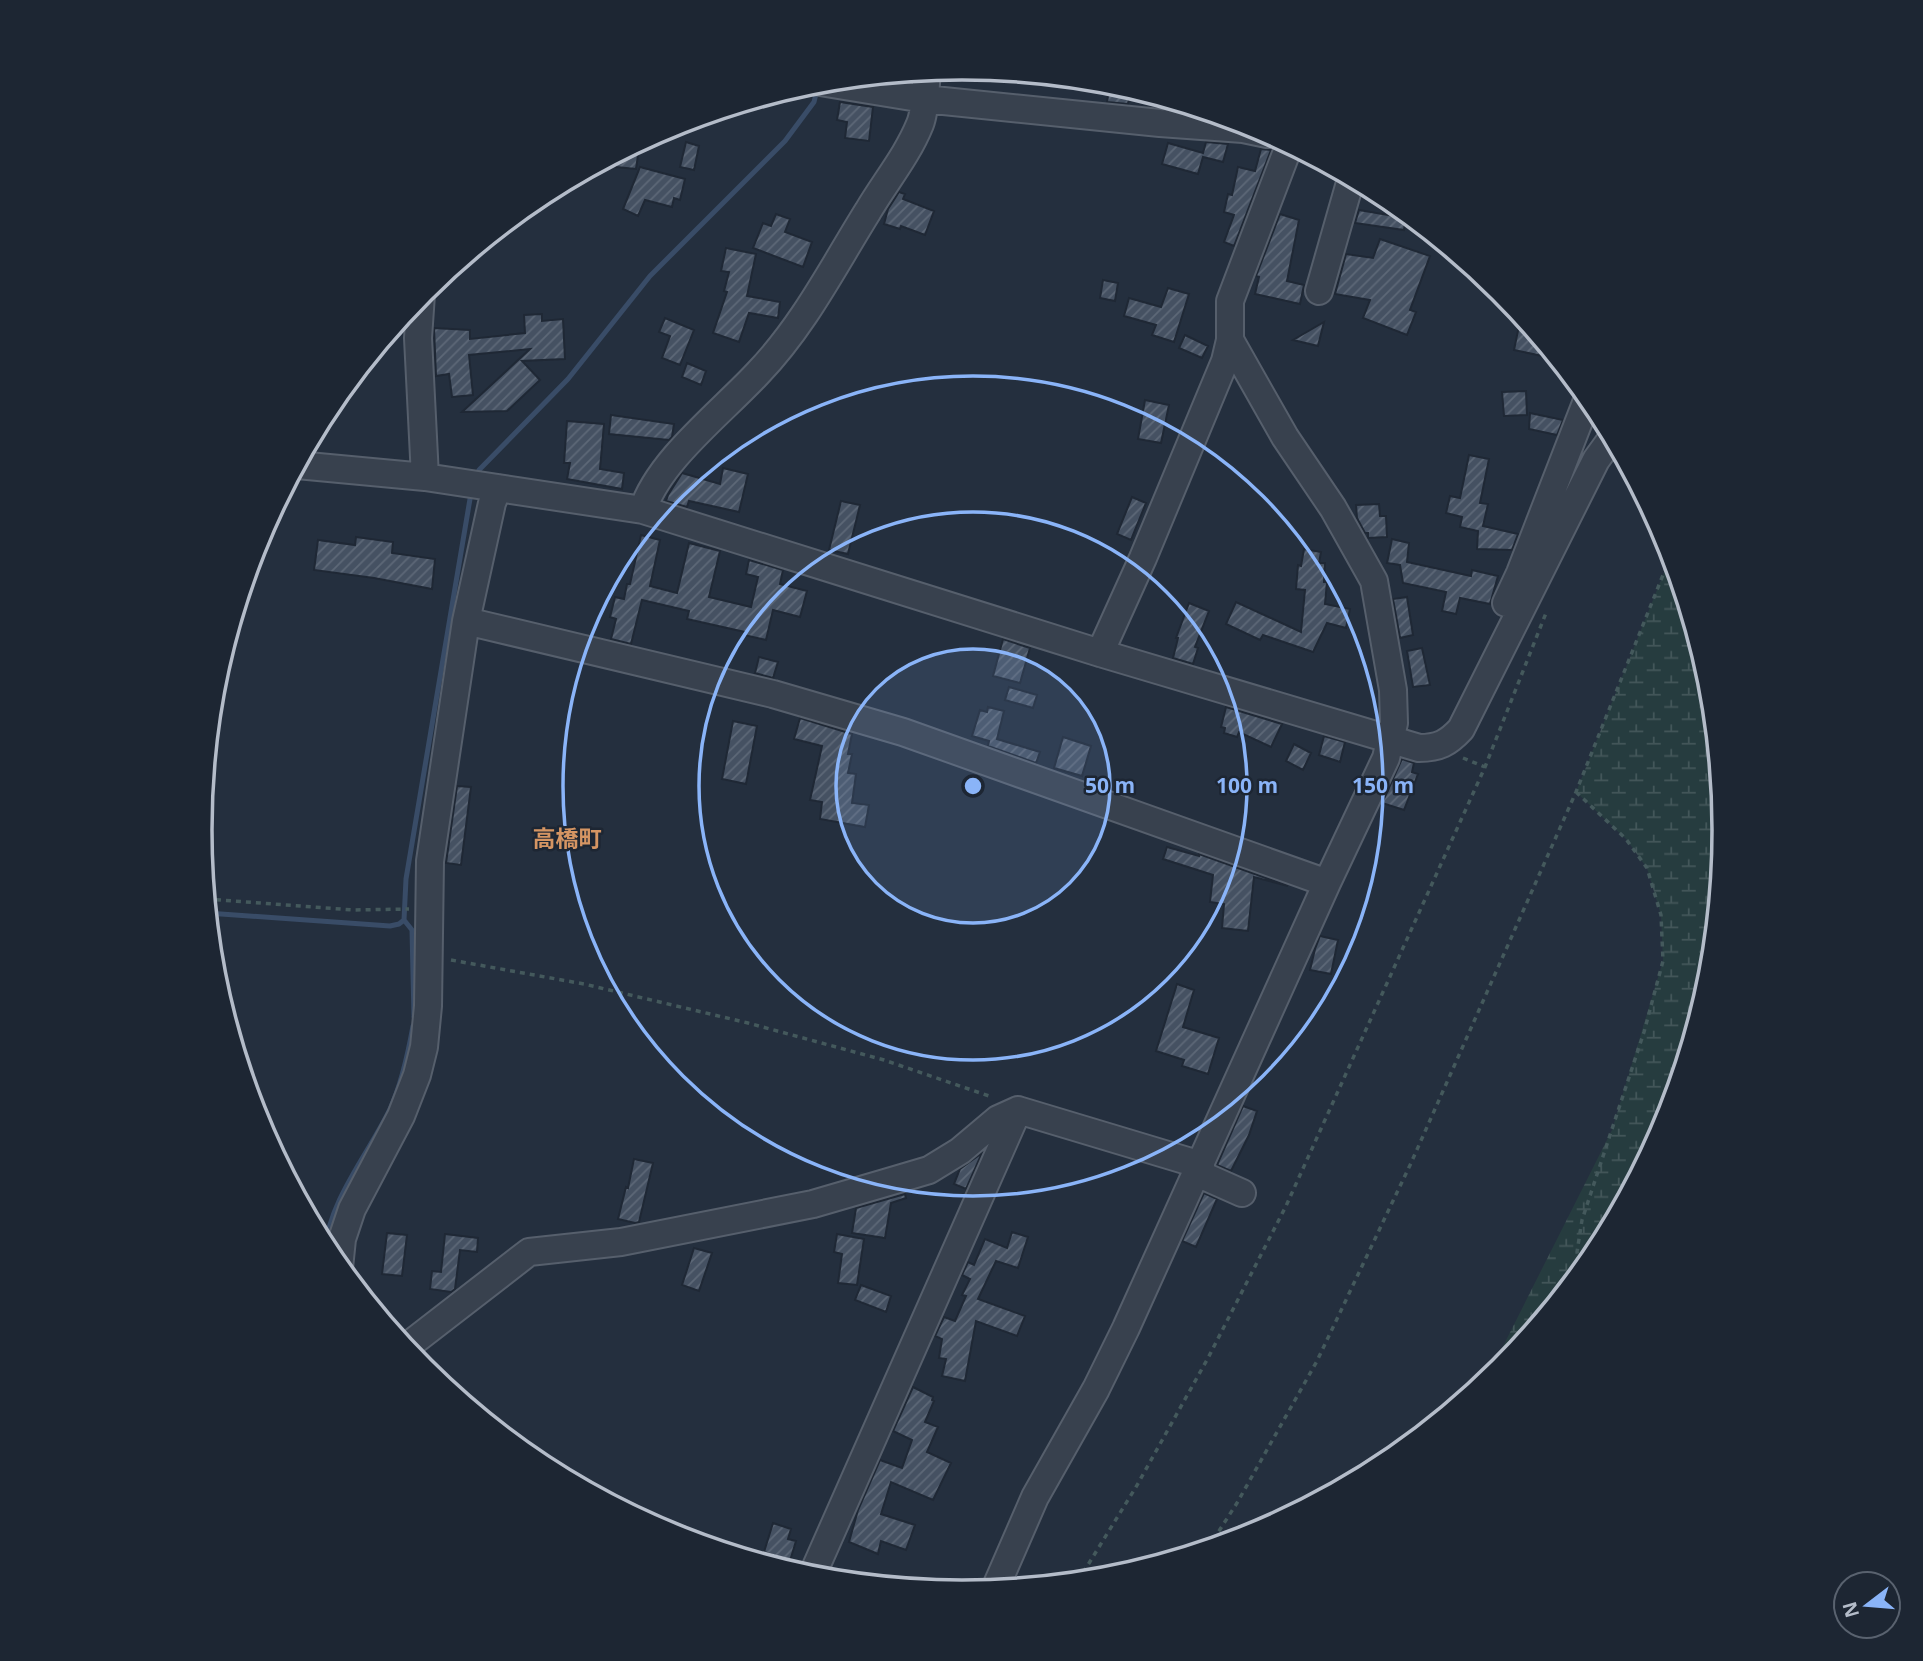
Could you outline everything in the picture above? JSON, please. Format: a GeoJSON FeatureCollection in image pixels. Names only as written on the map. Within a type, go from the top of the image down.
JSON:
{"type":"FeatureCollection","features":[{"type":"Feature","properties":{"kind":"street"},"geometry":{"type":"LineString","coordinates":[[643,510],[648,495],[680,454],[760,372],[824,287],[868,211],[906,153],[921,122],[926,81]]}},
{"type":"Feature","properties":{"kind":"street"},"geometry":{"type":"LineString","coordinates":[[857,88],[924,99],[1162,111],[1204,120]]}},
{"type":"Feature","properties":{"kind":"street"},"geometry":{"type":"LineString","coordinates":[[1100,653],[1143,558],[1225,361],[1230,340],[1230,301],[1286,155]]}},
{"type":"Feature","properties":{"kind":"street"},"geometry":{"type":"LineString","coordinates":[[1320,291],[1348,189]]}},
{"type":"Feature","properties":{"kind":"street"},"geometry":{"type":"LineString","coordinates":[[420,312],[418,338],[425,477]]}},
{"type":"Feature","properties":{"kind":"street"},"geometry":{"type":"LineString","coordinates":[[1000,1579],[1035,1497],[1096,1389],[1126,1328],[1386,758],[1394,723],[1393,690],[1374,581],[1333,508],[1285,437],[1230,340]]}},
{"type":"Feature","properties":{"kind":"street"},"geometry":{"type":"LineString","coordinates":[[1453,751],[1445,734],[1520,573],[1583,411]]}},
{"type":"Feature","properties":{"kind":"street"},"geometry":{"type":"LineString","coordinates":[[1453,751],[1461,729],[1596,460],[1605,447]]}},
{"type":"Feature","properties":{"kind":"street"},"geometry":{"type":"LineString","coordinates":[[306,466],[425,477],[643,510],[1100,653],[1419,748],[1453,751]]}},
{"type":"Feature","properties":{"kind":"street"},"geometry":{"type":"LineString","coordinates":[[341,1251],[352,1209],[401,1116],[417,1075],[424,1047],[429,958],[430,862],[466,621],[492,503],[492,487]]}},
{"type":"Feature","properties":{"kind":"street"},"geometry":{"type":"LineString","coordinates":[[466,621],[774,694],[903,732],[1327,883]]}},
{"type":"Feature","properties":{"kind":"street"},"geometry":{"type":"LineString","coordinates":[[816,1566],[1018,1110]]}},
{"type":"Feature","properties":{"kind":"street"},"geometry":{"type":"LineString","coordinates":[[413,1342],[529,1252],[621,1242],[813,1204],[929,1170],[960,1151],[999,1119],[1018,1110],[1199,1169],[1242,1193]]}},
{"type":"Feature","properties":{"kind":"path"},"geometry":{"type":"LineString","coordinates":[[1216,1536],[1317,1361],[1417,1150],[1576,792],[1665,571]]}},
{"type":"Feature","properties":{"kind":"path"},"geometry":{"type":"LineString","coordinates":[[1084,1570],[1136,1487],[1202,1370],[1286,1206],[1485,767],[1550,602]]}},
{"type":"Feature","properties":{"kind":"path"},"geometry":{"type":"LineString","coordinates":[[1453,751],[1485,767]]}},
{"type":"Feature","properties":{"kind":"path"},"geometry":{"type":"LineString","coordinates":[[1576,792],[1626,839],[1647,868],[1661,915],[1663,961],[1644,1032],[1582,1220],[1578,1257]]}},
{"type":"Feature","properties":{"kind":"path"},"geometry":{"type":"LineString","coordinates":[[215,900],[353,910],[428,909]]}},
{"type":"Feature","properties":{"kind":"path"},"geometry":{"type":"LineString","coordinates":[[429,958],[461,961],[584,984],[748,1023],[884,1060],[1011,1103],[1018,1110]]}},
{"type":"Feature","properties":{"kind":"green space"},"geometry":{"type":"Polygon","coordinates":[[[1665,571],[1686,636],[1697,684],[1710,781],[1710,880],[1697,977],[1672,1072],[1634,1162],[1611,1206],[1557,1287],[1500,1352],[1612,1130],[1663,961],[1661,915],[1647,868],[1626,839],[1576,792],[1665,571]]]}},
{"type":"Feature","properties":{"kind":"building"},"geometry":{"type":"Polygon","coordinates":[[[1108,95],[1129,100],[1128,104],[1107,102],[1108,95]]]}},
{"type":"Feature","properties":{"kind":"building"},"geometry":{"type":"Polygon","coordinates":[[[840,102],[873,107],[869,141],[845,138],[847,122],[837,120],[840,102]]]}},
{"type":"Feature","properties":{"kind":"building"},"geometry":{"type":"Polygon","coordinates":[[[686,142],[699,146],[694,170],[680,167],[686,142]]]}},
{"type":"Feature","properties":{"kind":"building"},"geometry":{"type":"Polygon","coordinates":[[[1206,142],[1228,144],[1223,162],[1203,157],[1198,174],[1162,164],[1168,143],[1203,153],[1206,142]]]}},
{"type":"Feature","properties":{"kind":"building"},"geometry":{"type":"Polygon","coordinates":[[[1261,149],[1271,150],[1234,246],[1224,242],[1234,215],[1224,212],[1228,194],[1232,195],[1238,167],[1255,171],[1261,149]]]}},
{"type":"Feature","properties":{"kind":"building"},"geometry":{"type":"Polygon","coordinates":[[[638,154],[636,169],[616,165],[638,154]]]}},
{"type":"Feature","properties":{"kind":"building"},"geometry":{"type":"Polygon","coordinates":[[[640,167],[685,179],[680,200],[674,198],[672,207],[645,200],[638,216],[623,209],[640,167]]]}},
{"type":"Feature","properties":{"kind":"building"},"geometry":{"type":"Polygon","coordinates":[[[899,192],[905,194],[903,199],[934,211],[925,235],[901,226],[900,229],[884,224],[888,209],[899,192]]]}},
{"type":"Feature","properties":{"kind":"building"},"geometry":{"type":"Polygon","coordinates":[[[1359,210],[1390,215],[1405,226],[1404,230],[1355,223],[1359,210]]]}},
{"type":"Feature","properties":{"kind":"building"},"geometry":{"type":"Polygon","coordinates":[[[776,214],[790,219],[785,232],[812,242],[803,267],[753,248],[763,223],[771,226],[776,214]]]}},
{"type":"Feature","properties":{"kind":"building"},"geometry":{"type":"Polygon","coordinates":[[[1280,214],[1299,220],[1287,281],[1304,285],[1300,304],[1255,294],[1259,277],[1256,276],[1280,214]]]}},
{"type":"Feature","properties":{"kind":"building"},"geometry":{"type":"Polygon","coordinates":[[[1380,239],[1430,256],[1410,310],[1416,312],[1407,335],[1363,318],[1370,300],[1335,294],[1346,254],[1373,258],[1380,239]]]}},
{"type":"Feature","properties":{"kind":"building"},"geometry":{"type":"Polygon","coordinates":[[[726,248],[756,254],[747,296],[780,302],[778,318],[749,313],[739,342],[713,333],[727,292],[724,291],[729,272],[721,271],[726,248]]]}},
{"type":"Feature","properties":{"kind":"building"},"geometry":{"type":"Polygon","coordinates":[[[1103,280],[1118,283],[1115,301],[1100,298],[1103,280]]]}},
{"type":"Feature","properties":{"kind":"building"},"geometry":{"type":"Polygon","coordinates":[[[1168,288],[1189,294],[1174,342],[1152,335],[1156,325],[1124,316],[1129,298],[1161,307],[1168,288]]]}},
{"type":"Feature","properties":{"kind":"building"},"geometry":{"type":"Polygon","coordinates":[[[542,314],[542,321],[563,319],[565,359],[522,361],[540,380],[507,411],[462,412],[530,349],[469,355],[473,395],[452,397],[449,374],[436,376],[434,328],[470,330],[470,339],[525,333],[524,315],[542,314]]]}},
{"type":"Feature","properties":{"kind":"building"},"geometry":{"type":"Polygon","coordinates":[[[665,318],[694,330],[680,365],[662,358],[670,336],[659,332],[665,318]]]}},
{"type":"Feature","properties":{"kind":"building"},"geometry":{"type":"Polygon","coordinates":[[[1324,322],[1318,346],[1293,340],[1324,322]]]}},
{"type":"Feature","properties":{"kind":"building"},"geometry":{"type":"Polygon","coordinates":[[[1518,329],[1542,356],[1514,350],[1518,329]]]}},
{"type":"Feature","properties":{"kind":"building"},"geometry":{"type":"Polygon","coordinates":[[[1185,335],[1208,346],[1202,358],[1179,348],[1185,335]]]}},
{"type":"Feature","properties":{"kind":"building"},"geometry":{"type":"Polygon","coordinates":[[[687,363],[706,371],[701,385],[682,377],[687,363]]]}},
{"type":"Feature","properties":{"kind":"building"},"geometry":{"type":"Polygon","coordinates":[[[1526,391],[1527,415],[1504,416],[1502,392],[1526,391]]]}},
{"type":"Feature","properties":{"kind":"building"},"geometry":{"type":"Polygon","coordinates":[[[1145,400],[1169,405],[1161,443],[1138,439],[1145,400]]]}},
{"type":"Feature","properties":{"kind":"building"},"geometry":{"type":"Polygon","coordinates":[[[1530,413],[1563,420],[1557,435],[1529,429],[1530,413]]]}},
{"type":"Feature","properties":{"kind":"building"},"geometry":{"type":"Polygon","coordinates":[[[611,415],[674,424],[672,437],[669,440],[609,434],[611,415]]]}},
{"type":"Feature","properties":{"kind":"building"},"geometry":{"type":"Polygon","coordinates":[[[567,421],[604,424],[600,469],[624,473],[622,489],[567,479],[570,463],[564,463],[567,421]]]}},
{"type":"Feature","properties":{"kind":"building"},"geometry":{"type":"Polygon","coordinates":[[[1469,455],[1489,459],[1480,503],[1488,504],[1483,526],[1518,534],[1512,550],[1477,549],[1478,531],[1460,527],[1462,517],[1446,513],[1450,496],[1460,498],[1469,455]]]}},
{"type":"Feature","properties":{"kind":"building"},"geometry":{"type":"Polygon","coordinates":[[[723,468],[748,474],[739,512],[689,501],[687,507],[666,501],[682,473],[720,484],[723,468]]]}},
{"type":"Feature","properties":{"kind":"building"},"geometry":{"type":"Polygon","coordinates":[[[1132,497],[1146,503],[1131,540],[1117,534],[1132,497]]]}},
{"type":"Feature","properties":{"kind":"building"},"geometry":{"type":"Polygon","coordinates":[[[841,501],[860,505],[848,554],[829,550],[841,501]]]}},
{"type":"Feature","properties":{"kind":"building"},"geometry":{"type":"Polygon","coordinates":[[[1379,504],[1380,516],[1386,516],[1387,537],[1368,538],[1368,533],[1365,533],[1357,518],[1356,505],[1379,504]]]}},
{"type":"Feature","properties":{"kind":"building"},"geometry":{"type":"Polygon","coordinates":[[[641,535],[660,540],[650,586],[677,593],[689,543],[720,551],[709,597],[751,607],[758,577],[746,574],[749,560],[783,570],[780,584],[807,591],[800,617],[773,610],[766,640],[744,635],[745,632],[687,619],[689,611],[642,600],[631,644],[611,639],[616,619],[610,617],[615,597],[624,599],[641,535]]]}},
{"type":"Feature","properties":{"kind":"building"},"geometry":{"type":"Polygon","coordinates":[[[356,537],[393,542],[392,553],[435,559],[432,589],[314,570],[318,540],[355,545],[356,537]]]}},
{"type":"Feature","properties":{"kind":"building"},"geometry":{"type":"Polygon","coordinates":[[[1392,539],[1409,543],[1407,562],[1471,576],[1472,570],[1498,576],[1490,604],[1460,598],[1456,614],[1442,611],[1446,592],[1403,583],[1400,565],[1387,563],[1392,539]]]}},
{"type":"Feature","properties":{"kind":"building"},"geometry":{"type":"Polygon","coordinates":[[[1304,549],[1321,552],[1319,563],[1325,563],[1324,582],[1327,582],[1325,604],[1350,609],[1346,628],[1327,623],[1313,652],[1263,635],[1260,640],[1226,624],[1236,602],[1301,632],[1305,590],[1296,589],[1298,565],[1301,566],[1304,549]]]}},
{"type":"Feature","properties":{"kind":"building"},"geometry":{"type":"Polygon","coordinates":[[[1407,597],[1413,635],[1400,638],[1393,599],[1407,597]]]}},
{"type":"Feature","properties":{"kind":"building"},"geometry":{"type":"Polygon","coordinates":[[[1189,603],[1209,611],[1195,647],[1198,648],[1193,664],[1173,658],[1176,638],[1189,603]]]}},
{"type":"Feature","properties":{"kind":"building"},"geometry":{"type":"Polygon","coordinates":[[[1003,639],[1030,648],[1020,683],[993,676],[1003,639]]]}},
{"type":"Feature","properties":{"kind":"building"},"geometry":{"type":"Polygon","coordinates":[[[1422,648],[1430,685],[1413,687],[1407,651],[1422,648]]]}},
{"type":"Feature","properties":{"kind":"building"},"geometry":{"type":"Polygon","coordinates":[[[759,657],[778,662],[773,678],[755,673],[759,657]]]}},
{"type":"Feature","properties":{"kind":"building"},"geometry":{"type":"Polygon","coordinates":[[[1009,687],[1037,695],[1033,708],[1005,700],[1009,687]]]}},
{"type":"Feature","properties":{"kind":"building"},"geometry":{"type":"Polygon","coordinates":[[[988,707],[1004,711],[997,739],[1040,752],[1036,763],[988,746],[989,741],[972,736],[980,710],[987,712],[988,707]]]}},
{"type":"Feature","properties":{"kind":"building"},"geometry":{"type":"Polygon","coordinates":[[[1226,707],[1282,724],[1271,747],[1239,732],[1237,737],[1224,733],[1225,728],[1221,727],[1226,707]]]}},
{"type":"Feature","properties":{"kind":"building"},"geometry":{"type":"Polygon","coordinates":[[[800,718],[852,734],[848,773],[856,774],[852,803],[869,805],[865,827],[820,819],[822,802],[810,800],[822,746],[794,739],[800,718]]]}},
{"type":"Feature","properties":{"kind":"building"},"geometry":{"type":"Polygon","coordinates":[[[733,721],[757,726],[746,784],[722,779],[733,721]]]}},
{"type":"Feature","properties":{"kind":"building"},"geometry":{"type":"Polygon","coordinates":[[[1324,736],[1345,742],[1340,762],[1319,755],[1324,736]]]}},
{"type":"Feature","properties":{"kind":"building"},"geometry":{"type":"Polygon","coordinates":[[[1063,737],[1091,746],[1082,776],[1054,768],[1063,737]]]}},
{"type":"Feature","properties":{"kind":"building"},"geometry":{"type":"Polygon","coordinates":[[[1294,744],[1311,753],[1303,770],[1286,761],[1294,744]]]}},
{"type":"Feature","properties":{"kind":"building"},"geometry":{"type":"Polygon","coordinates":[[[1402,759],[1414,763],[1412,772],[1418,774],[1404,810],[1382,803],[1402,759]]]}},
{"type":"Feature","properties":{"kind":"building"},"geometry":{"type":"Polygon","coordinates":[[[457,786],[471,787],[461,865],[446,863],[457,786]]]}},
{"type":"Feature","properties":{"kind":"building"},"geometry":{"type":"Polygon","coordinates":[[[1167,847],[1199,854],[1288,886],[1254,877],[1248,931],[1222,928],[1224,904],[1210,902],[1213,875],[1163,859],[1167,847]]]}},
{"type":"Feature","properties":{"kind":"building"},"geometry":{"type":"Polygon","coordinates":[[[1320,936],[1338,940],[1331,974],[1310,970],[1320,936]]]}},
{"type":"Feature","properties":{"kind":"building"},"geometry":{"type":"Polygon","coordinates":[[[1177,984],[1194,990],[1183,1027],[1219,1038],[1208,1074],[1182,1066],[1184,1060],[1156,1051],[1177,984]]]}},
{"type":"Feature","properties":{"kind":"building"},"geometry":{"type":"Polygon","coordinates":[[[1243,1106],[1257,1111],[1249,1135],[1231,1171],[1217,1165],[1243,1106]]]}},
{"type":"Feature","properties":{"kind":"building"},"geometry":{"type":"Polygon","coordinates":[[[982,1153],[966,1189],[954,1184],[960,1169],[982,1153]]]}},
{"type":"Feature","properties":{"kind":"building"},"geometry":{"type":"Polygon","coordinates":[[[634,1159],[653,1163],[639,1222],[635,1223],[618,1219],[634,1159]]]}},
{"type":"Feature","properties":{"kind":"building"},"geometry":{"type":"Polygon","coordinates":[[[1204,1193],[1217,1199],[1196,1247],[1182,1241],[1204,1193]]]}},
{"type":"Feature","properties":{"kind":"building"},"geometry":{"type":"Polygon","coordinates":[[[905,1194],[906,1198],[891,1203],[885,1238],[852,1233],[856,1208],[905,1194]]]}},
{"type":"Feature","properties":{"kind":"building"},"geometry":{"type":"Polygon","coordinates":[[[1012,1232],[1028,1237],[1018,1268],[996,1261],[978,1299],[1025,1316],[1017,1336],[976,1321],[965,1381],[942,1376],[946,1359],[939,1358],[942,1339],[935,1336],[944,1317],[955,1321],[966,1296],[962,1295],[970,1279],[962,1275],[968,1262],[974,1265],[985,1239],[1007,1248],[1012,1232]]]}},
{"type":"Feature","properties":{"kind":"building"},"geometry":{"type":"Polygon","coordinates":[[[387,1233],[407,1235],[402,1276],[382,1274],[387,1233]]]}},
{"type":"Feature","properties":{"kind":"building"},"geometry":{"type":"Polygon","coordinates":[[[445,1234],[478,1238],[477,1252],[460,1250],[455,1289],[451,1292],[430,1289],[432,1271],[441,1272],[445,1234]]]}},
{"type":"Feature","properties":{"kind":"building"},"geometry":{"type":"Polygon","coordinates":[[[837,1234],[864,1239],[857,1285],[838,1283],[842,1254],[834,1252],[837,1234]]]}},
{"type":"Feature","properties":{"kind":"building"},"geometry":{"type":"Polygon","coordinates":[[[694,1248],[712,1253],[699,1291],[682,1285],[694,1248]]]}},
{"type":"Feature","properties":{"kind":"building"},"geometry":{"type":"Polygon","coordinates":[[[861,1285],[891,1296],[886,1312],[855,1300],[861,1285]]]}},
{"type":"Feature","properties":{"kind":"building"},"geometry":{"type":"Polygon","coordinates":[[[913,1387],[933,1397],[934,1401],[925,1422],[938,1427],[927,1452],[951,1463],[933,1500],[891,1482],[881,1514],[915,1525],[906,1550],[881,1541],[878,1554],[849,1542],[858,1510],[880,1460],[902,1468],[912,1440],[893,1431],[913,1387]]]}},
{"type":"Feature","properties":{"kind":"building"},"geometry":{"type":"Polygon","coordinates":[[[773,1523],[791,1529],[788,1539],[796,1541],[790,1560],[764,1552],[773,1523]]]}},
{"type":"Feature","properties":{"kind":"waterway"},"geometry":{"type":"LineString","coordinates":[[477,477],[479,470],[568,379],[650,276],[785,141],[814,102],[816,95]]}},
{"type":"Feature","properties":{"kind":"waterway"},"geometry":{"type":"LineString","coordinates":[[414,1017],[412,930],[404,920],[406,879],[471,493]]}},
{"type":"Feature","properties":{"kind":"waterway"},"geometry":{"type":"LineString","coordinates":[[217,914],[390,926],[404,920]]}},
{"type":"Feature","properties":{"kind":"waterway"},"geometry":{"type":"LineString","coordinates":[[328,1231],[351,1177],[394,1099],[413,1026]]}},
{"type":"Feature","properties":{"kind":"district","name":"高橋町"},"geometry":{"type":"Point","coordinates":[567,838]}}]}
